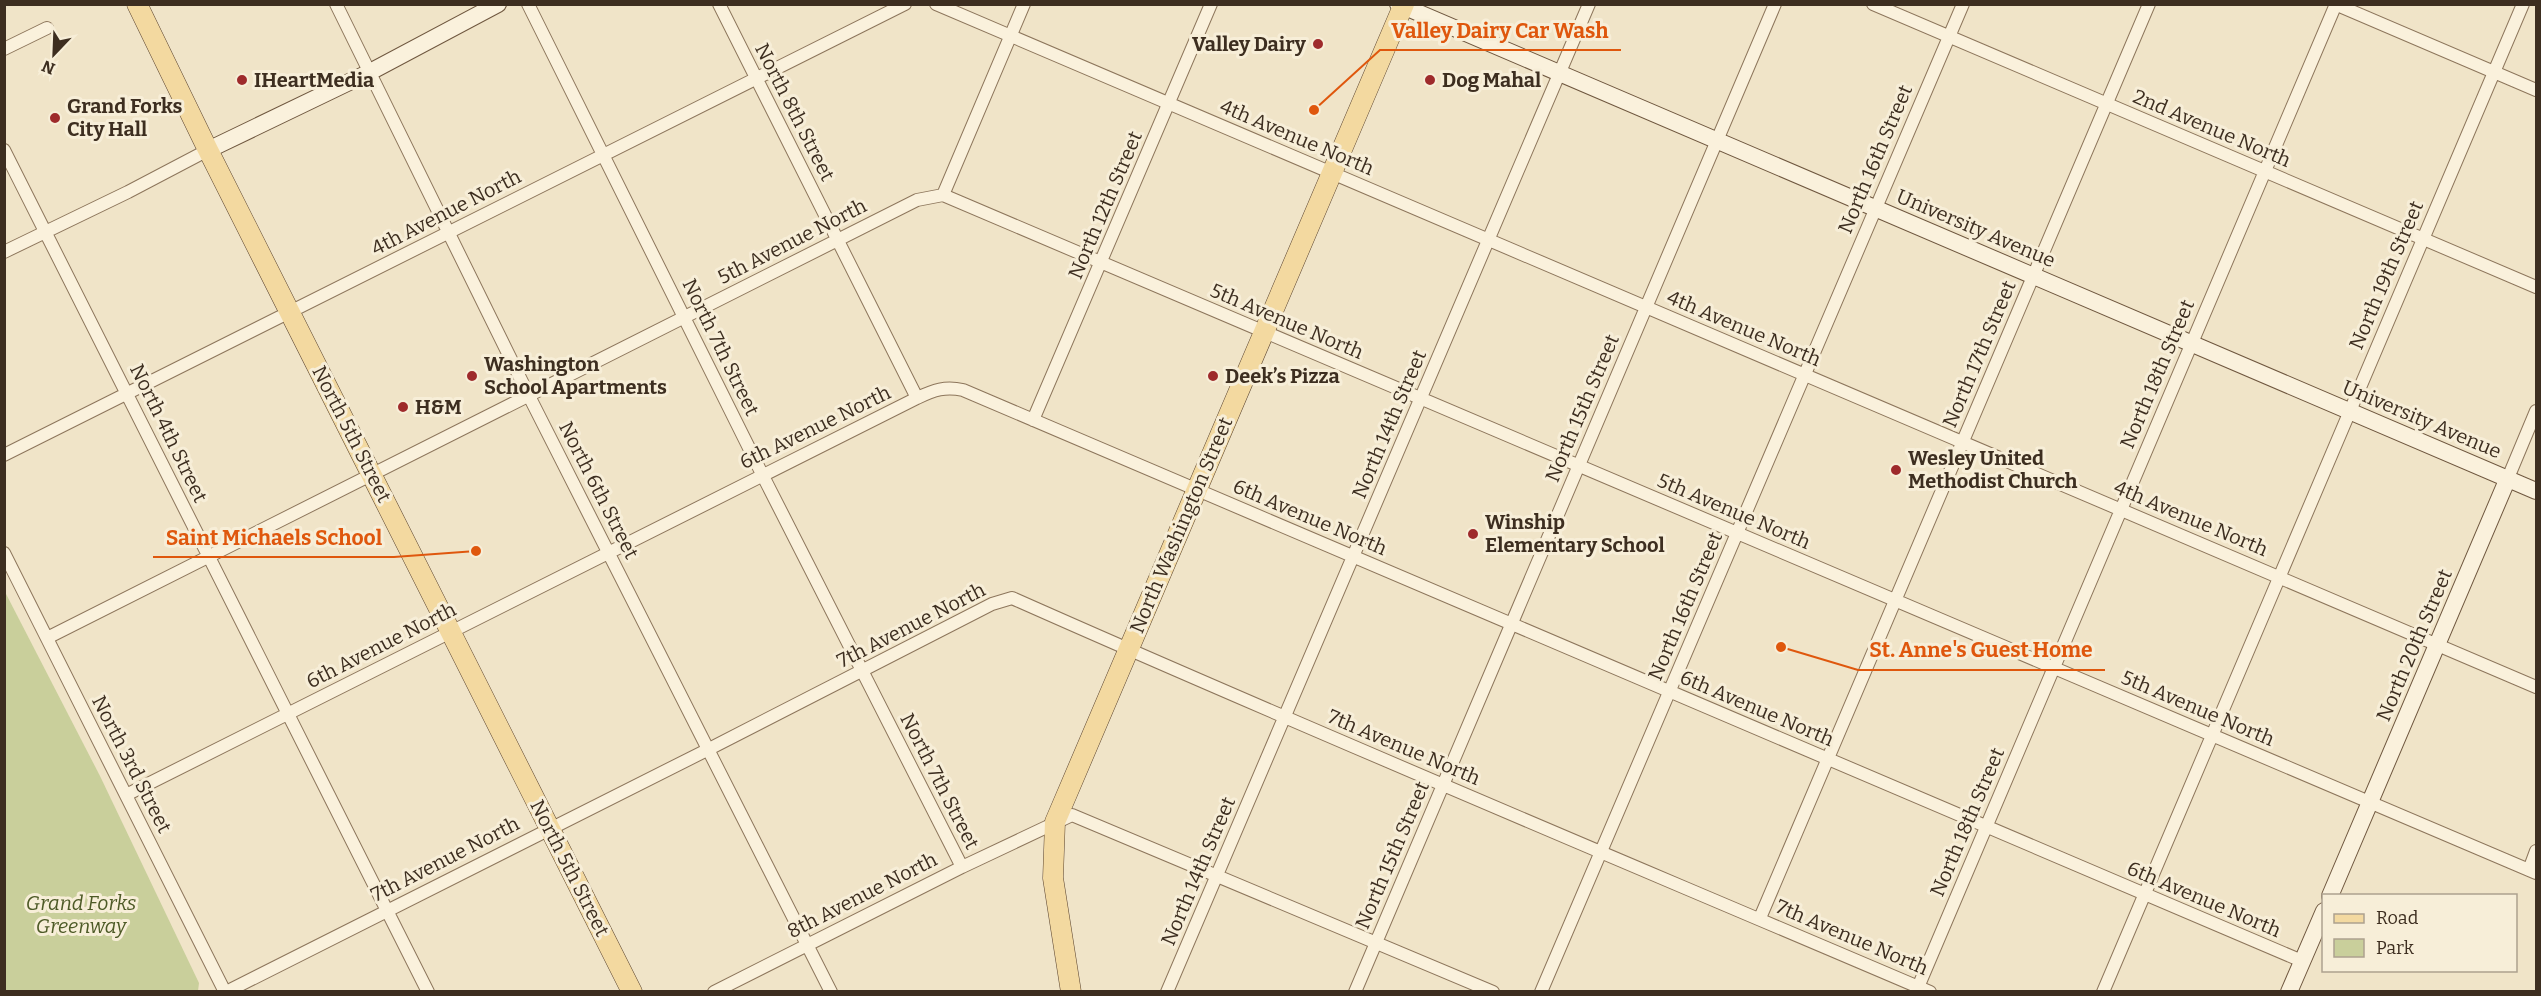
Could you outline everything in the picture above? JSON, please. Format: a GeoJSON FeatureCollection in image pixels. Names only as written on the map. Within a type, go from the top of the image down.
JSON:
{"type":"FeatureCollection","features":[{"type":"Feature","properties":{"kind":"main road","name":"North 5th Street"},"geometry":{"type":"LineString","coordinates":[[137,4],[208,150],[632,992]]}},
{"type":"Feature","properties":{"kind":"main road","name":"North Washington Street"},"geometry":{"type":"LineString","coordinates":[[1071,992],[1053,878],[1055,822],[1402,5]]}},
{"type":"Feature","properties":{"kind":"street","name":"North 6th Street"},"geometry":{"type":"LineString","coordinates":[[336,4],[529,396],[831,992]]}},
{"type":"Feature","properties":{"kind":"street"},"geometry":{"type":"LineString","coordinates":[[4,252],[370,72],[498,4]]}},
{"type":"Feature","properties":{"kind":"street","name":"North 7th Street"},"geometry":{"type":"LineString","coordinates":[[528,4],[762,474],[962,867]]}},
{"type":"Feature","properties":{"kind":"street","name":"North 8th Street"},"geometry":{"type":"LineString","coordinates":[[719,4],[917,398]]}},
{"type":"Feature","properties":{"kind":"street","name":"4th Avenue North"},"geometry":{"type":"LineString","coordinates":[[4,455],[905,4]]}},
{"type":"Feature","properties":{"kind":"street","name":"4th Avenue North"},"geometry":{"type":"LineString","coordinates":[[936,4],[2536,687]]}},
{"type":"Feature","properties":{"kind":"street"},"geometry":{"type":"LineString","coordinates":[[943,195],[1024,4]]}},
{"type":"Feature","properties":{"kind":"street","name":"North 12th Street"},"geometry":{"type":"LineString","coordinates":[[1034,420],[1211,4]]}},
{"type":"Feature","properties":{"kind":"street","name":"North 14th Street"},"geometry":{"type":"LineString","coordinates":[[1167,992],[1589,4]]}},
{"type":"Feature","properties":{"kind":"street","name":"North 15th Street"},"geometry":{"type":"LineString","coordinates":[[1355,992],[1775,4]]}},
{"type":"Feature","properties":{"kind":"street","name":"2nd Avenue North"},"geometry":{"type":"LineString","coordinates":[[1873,4],[2536,287]]}},
{"type":"Feature","properties":{"kind":"street","name":"North 16th Street"},"geometry":{"type":"LineString","coordinates":[[1541,992],[1963,4]]}},
{"type":"Feature","properties":{"kind":"street","name":"North 17th Street"},"geometry":{"type":"LineString","coordinates":[[1760,918],[2150,4]]}},
{"type":"Feature","properties":{"kind":"street","name":"North 19th Street"},"geometry":{"type":"LineString","coordinates":[[2103,992],[2523,4]]}},
{"type":"Feature","properties":{"kind":"street","name":"University Avenue"},"geometry":{"type":"LineString","coordinates":[[1402,5],[2536,490]]}},
{"type":"Feature","properties":{"kind":"street"},"geometry":{"type":"LineString","coordinates":[[2336,5],[2536,90]]}},
{"type":"Feature","properties":{"kind":"street","name":"North 18th Street"},"geometry":{"type":"LineString","coordinates":[[1921,990],[2053,668],[2336,5]]}},
{"type":"Feature","properties":{"kind":"street"},"geometry":{"type":"LineString","coordinates":[[4,49],[47,28]]}},
{"type":"Feature","properties":{"kind":"street","name":"North 4th Street"},"geometry":{"type":"LineString","coordinates":[[4,150],[428,992]]}},
{"type":"Feature","properties":{"kind":"street","name":"5th Avenue North"},"geometry":{"type":"LineString","coordinates":[[46,638],[917,200],[943,195],[2533,872]]}},
{"type":"Feature","properties":{"kind":"street","name":"6th Avenue North"},"geometry":{"type":"LineString","coordinates":[[126,795],[762,474],[917,398],[942,387],[951,387],[1034,420],[2302,961]]}},
{"type":"Feature","properties":{"kind":"street","name":"North 20th Street"},"geometry":{"type":"LineString","coordinates":[[2331,894],[2536,411]]}},
{"type":"Feature","properties":{"kind":"street","name":"North 3rd Street"},"geometry":{"type":"LineString","coordinates":[[4,554],[226,992]]}},
{"type":"Feature","properties":{"kind":"street","name":"7th Avenue North"},"geometry":{"type":"LineString","coordinates":[[226,992],[992,604],[1012,598],[1285,719],[1601,850],[1921,990]]}},
{"type":"Feature","properties":{"kind":"street","name":"8th Avenue North"},"geometry":{"type":"LineString","coordinates":[[714,992],[962,867],[1072,815],[1217,874],[1493,992]]}},
{"type":"Feature","properties":{"kind":"street"},"geometry":{"type":"LineString","coordinates":[[2533,872],[2536,851]]}},
{"type":"Feature","properties":{"kind":"street"},"geometry":{"type":"LineString","coordinates":[[2289,992],[2322,916]]}},
{"type":"Feature","properties":{"kind":"green space","name":"Grand Forks Greenway"},"geometry":{"type":"Polygon","coordinates":[[[4,590],[100,776],[199,983],[198,991],[5,991],[4,590]]]}},
{"type":"Feature","properties":{"kind":"place","name":"Valley Dairy"},"geometry":{"type":"Point","coordinates":[1318,44]}},
{"type":"Feature","properties":{"kind":"place","name":"IHeartMedia"},"geometry":{"type":"Point","coordinates":[242,80]}},
{"type":"Feature","properties":{"kind":"place","name":"Dog Mahal"},"geometry":{"type":"Point","coordinates":[1430,80]}},
{"type":"Feature","properties":{"kind":"place","name":"Valley Dairy Car Wash"},"geometry":{"type":"Point","coordinates":[1314,110]}},
{"type":"Feature","properties":{"kind":"place","name":"Grand Forks City Hall"},"geometry":{"type":"Point","coordinates":[55,118]}},
{"type":"Feature","properties":{"kind":"place","name":"Washington School Apartments"},"geometry":{"type":"Point","coordinates":[472,376]}},
{"type":"Feature","properties":{"kind":"place","name":"Deek’s Pizza"},"geometry":{"type":"Point","coordinates":[1213,376]}},
{"type":"Feature","properties":{"kind":"place","name":"H&M"},"geometry":{"type":"Point","coordinates":[403,407]}},
{"type":"Feature","properties":{"kind":"place","name":"Wesley United Methodist Church"},"geometry":{"type":"Point","coordinates":[1896,470]}},
{"type":"Feature","properties":{"kind":"place","name":"Winship Elementary School"},"geometry":{"type":"Point","coordinates":[1473,534]}},
{"type":"Feature","properties":{"kind":"place","name":"Saint Michaels School"},"geometry":{"type":"Point","coordinates":[476,551]}},
{"type":"Feature","properties":{"kind":"place","name":"St. Anne's Guest Home"},"geometry":{"type":"Point","coordinates":[1781,647]}}]}
